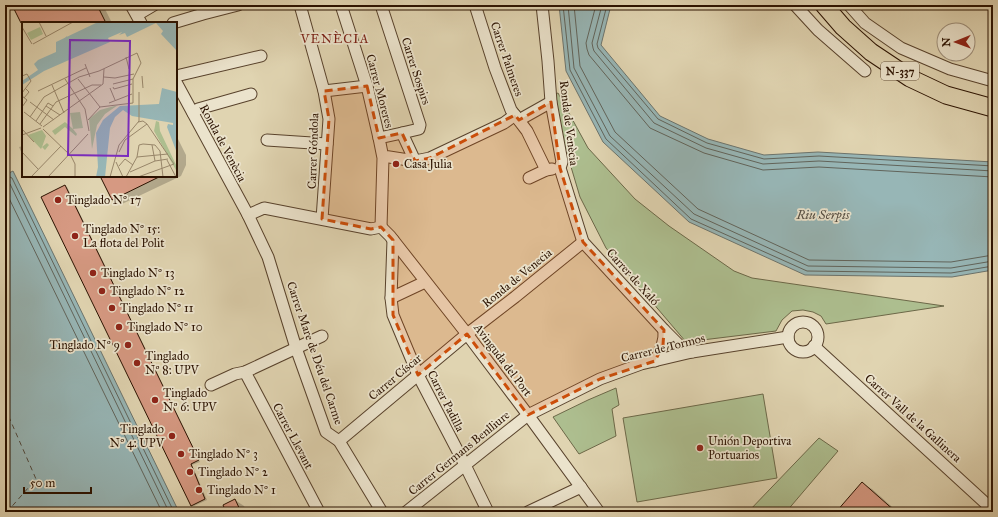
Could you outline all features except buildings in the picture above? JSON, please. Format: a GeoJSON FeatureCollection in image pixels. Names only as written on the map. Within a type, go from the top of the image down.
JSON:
{"type":"FeatureCollection","features":[{"type":"Feature","properties":{"kind":"highway","name":"N-337"},"geometry":{"type":"LineString","coordinates":[[824,5],[843,26],[871,52],[910,78],[946,94],[993,108]]}},
{"type":"Feature","properties":{"kind":"street"},"geometry":{"type":"LineString","coordinates":[[131,5],[139,19],[154,5]]}},
{"type":"Feature","properties":{"kind":"street"},"geometry":{"type":"LineString","coordinates":[[177,22],[238,5]]}},
{"type":"Feature","properties":{"kind":"street","name":"Carrer Moreres"},"geometry":{"type":"LineString","coordinates":[[341,5],[367,86],[383,156],[381,227]]}},
{"type":"Feature","properties":{"kind":"street","name":"Carrer Sospirs"},"geometry":{"type":"LineString","coordinates":[[381,5],[420,125],[419,129],[402,133]]}},
{"type":"Feature","properties":{"kind":"street","name":"Carrer Palmeres"},"geometry":{"type":"LineString","coordinates":[[475,5],[495,68],[511,110],[527,131],[546,170]]}},
{"type":"Feature","properties":{"kind":"street","name":"Ronda de Venècia"},"geometry":{"type":"LineString","coordinates":[[542,5],[551,102],[562,162],[560,168],[583,242]]}},
{"type":"Feature","properties":{"kind":"street"},"geometry":{"type":"LineString","coordinates":[[795,5],[818,30],[865,71]]}},
{"type":"Feature","properties":{"kind":"street"},"geometry":{"type":"LineString","coordinates":[[848,5],[865,22],[901,48],[950,69],[993,81]]}},
{"type":"Feature","properties":{"kind":"street","name":"Carrer Góndola"},"geometry":{"type":"LineString","coordinates":[[301,10],[324,91],[329,119],[322,219]]}},
{"type":"Feature","properties":{"kind":"street"},"geometry":{"type":"LineString","coordinates":[[177,76],[261,56]]}},
{"type":"Feature","properties":{"kind":"street","name":"Ronda de Venècia"},"geometry":{"type":"LineString","coordinates":[[177,84],[248,215]]}},
{"type":"Feature","properties":{"kind":"street"},"geometry":{"type":"LineString","coordinates":[[324,91],[367,86]]}},
{"type":"Feature","properties":{"kind":"street"},"geometry":{"type":"LineString","coordinates":[[193,113],[198,109],[251,94]]}},
{"type":"Feature","properties":{"kind":"street"},"geometry":{"type":"LineString","coordinates":[[383,156],[415,161],[430,158],[551,102]]}},
{"type":"Feature","properties":{"kind":"street"},"geometry":{"type":"LineString","coordinates":[[379,138],[402,133],[415,161]]}},
{"type":"Feature","properties":{"kind":"street"},"geometry":{"type":"LineString","coordinates":[[267,140],[327,144]]}},
{"type":"Feature","properties":{"kind":"street"},"geometry":{"type":"LineString","coordinates":[[529,178],[546,170],[560,168]]}},
{"type":"Feature","properties":{"kind":"street"},"geometry":{"type":"LineString","coordinates":[[248,215],[264,208],[371,229],[381,227]]}},
{"type":"Feature","properties":{"kind":"street","name":"Carrer Mare de Déu del Carme"},"geometry":{"type":"LineString","coordinates":[[248,215],[268,257],[296,348],[326,432],[339,441],[382,512]]}},
{"type":"Feature","properties":{"kind":"street","name":"Avinguda del Port"},"geometry":{"type":"LineString","coordinates":[[381,227],[393,240],[467,334],[599,512]]}},
{"type":"Feature","properties":{"kind":"street","name":"Carrer Padilla"},"geometry":{"type":"LineString","coordinates":[[393,240],[391,298],[393,316],[418,375],[488,512]]}},
{"type":"Feature","properties":{"kind":"street","name":"Carrer de Xaló"},"geometry":{"type":"LineString","coordinates":[[583,242],[664,330],[681,347],[692,352]]}},
{"type":"Feature","properties":{"kind":"street","name":"Ronda de Venecia"},"geometry":{"type":"LineString","coordinates":[[467,334],[583,242]]}},
{"type":"Feature","properties":{"kind":"street"},"geometry":{"type":"LineString","coordinates":[[391,298],[425,282]]}},
{"type":"Feature","properties":{"kind":"street"},"geometry":{"type":"LineString","coordinates":[[799,323],[808,323],[815,329],[818,338],[814,346],[801,352],[792,347],[788,337],[791,328],[794,325],[799,323]]}},
{"type":"Feature","properties":{"kind":"street"},"geometry":{"type":"LineString","coordinates":[[655,361],[660,354],[663,345],[664,330]]}},
{"type":"Feature","properties":{"kind":"street","name":"Carrer Císcar"},"geometry":{"type":"LineString","coordinates":[[339,441],[467,334]]}},
{"type":"Feature","properties":{"kind":"street"},"geometry":{"type":"LineString","coordinates":[[211,384],[235,374],[245,372],[322,336]]}},
{"type":"Feature","properties":{"kind":"street","name":"Carrer de Tormos"},"geometry":{"type":"LineString","coordinates":[[528,415],[600,379],[641,364],[692,352],[788,337]]}},
{"type":"Feature","properties":{"kind":"street","name":"Carrer Vall de la Gallinera"},"geometry":{"type":"LineString","coordinates":[[814,346],[990,508]]}},
{"type":"Feature","properties":{"kind":"street","name":"Carrer Llevant"},"geometry":{"type":"LineString","coordinates":[[245,372],[319,512]]}},
{"type":"Feature","properties":{"kind":"street","name":"Carrer Germans Benlliure"},"geometry":{"type":"LineString","coordinates":[[406,512],[528,415]]}},
{"type":"Feature","properties":{"kind":"street"},"geometry":{"type":"LineString","coordinates":[[528,512],[581,487]]}},
{"type":"Feature","properties":{"kind":"highlighted area"},"geometry":{"type":"Polygon","coordinates":[[[367,86],[379,138],[402,133],[415,161],[430,158],[515,115],[519,120],[551,102],[560,168],[583,242],[664,330],[663,345],[655,361],[600,379],[528,415],[467,334],[418,375],[393,315],[393,240],[381,227],[371,229],[322,219],[329,119],[324,91],[367,86]]]}},
{"type":"Feature","properties":{"kind":"green space"},"geometry":{"type":"Polygon","coordinates":[[[558,93],[588,148],[635,199],[669,226],[734,271],[752,278],[944,306],[826,324],[821,316],[813,312],[803,310],[792,311],[782,320],[776,331],[686,342],[606,248],[580,197],[560,130],[555,94],[558,93]]]}},
{"type":"Feature","properties":{"kind":"green space"},"geometry":{"type":"Polygon","coordinates":[[[616,388],[619,405],[612,409],[616,436],[579,454],[553,417],[616,388]]]}},
{"type":"Feature","properties":{"kind":"green space","name":"Unión Deportiva Portuarios"},"geometry":{"type":"Polygon","coordinates":[[[763,394],[777,478],[637,502],[623,418],[763,394]]]}},
{"type":"Feature","properties":{"kind":"green space"},"geometry":{"type":"Polygon","coordinates":[[[819,438],[838,451],[786,512],[748,512],[819,438]]]}},
{"type":"Feature","properties":{"kind":"water","name":"Riu Serpis"},"geometry":{"type":"Polygon","coordinates":[[[559,5],[611,5],[601,45],[660,116],[708,139],[764,155],[818,152],[993,162],[993,270],[952,277],[805,275],[689,222],[603,142],[566,71],[559,5]]]}},
{"type":"Feature","properties":{"kind":"water"},"geometry":{"type":"Polygon","coordinates":[[[13,171],[179,512],[5,512],[5,175],[13,171]]]}},
{"type":"Feature","properties":{"kind":"ferry route"},"geometry":{"type":"LineString","coordinates":[[5,408],[36,479],[7,512]]}},
{"type":"Feature","properties":{"kind":"place","name":"Casa Julia"},"geometry":{"type":"Point","coordinates":[396,164]}},
{"type":"Feature","properties":{"kind":"place","name":"Tinglado Nº 17"},"geometry":{"type":"Point","coordinates":[58,200]}},
{"type":"Feature","properties":{"kind":"place","name":"Tinglado Nº 15: La flota del Polit"},"geometry":{"type":"Point","coordinates":[75,236]}},
{"type":"Feature","properties":{"kind":"place","name":"Tinglado Nº 13"},"geometry":{"type":"Point","coordinates":[93,273]}},
{"type":"Feature","properties":{"kind":"place","name":"Tinglado Nº 12"},"geometry":{"type":"Point","coordinates":[102,291]}},
{"type":"Feature","properties":{"kind":"place","name":"Tinglado Nº 11"},"geometry":{"type":"Point","coordinates":[112,308]}},
{"type":"Feature","properties":{"kind":"place","name":"Tinglado Nº 10"},"geometry":{"type":"Point","coordinates":[119,327]}},
{"type":"Feature","properties":{"kind":"place","name":"Tinglado Nº 9"},"geometry":{"type":"Point","coordinates":[128,345]}},
{"type":"Feature","properties":{"kind":"place","name":"Tinglado Nº 8: UPV"},"geometry":{"type":"Point","coordinates":[137,363]}},
{"type":"Feature","properties":{"kind":"place","name":"Tinglado Nº 6: UPV"},"geometry":{"type":"Point","coordinates":[155,400]}},
{"type":"Feature","properties":{"kind":"place","name":"Tinglado Nº 4: UPV"},"geometry":{"type":"Point","coordinates":[172,436]}},
{"type":"Feature","properties":{"kind":"place","name":"Unión Deportiva Portuarios"},"geometry":{"type":"Point","coordinates":[700,448]}},
{"type":"Feature","properties":{"kind":"place","name":"Tinglado Nº 3"},"geometry":{"type":"Point","coordinates":[181,454]}},
{"type":"Feature","properties":{"kind":"place","name":"Tinglado Nº 2"},"geometry":{"type":"Point","coordinates":[190,472]}},
{"type":"Feature","properties":{"kind":"place","name":"Tinglado Nº 1"},"geometry":{"type":"Point","coordinates":[199,490]}},
{"type":"Feature","properties":{"kind":"district","name":"VENÈCIA"},"geometry":{"type":"Point","coordinates":[335,38]}}]}
